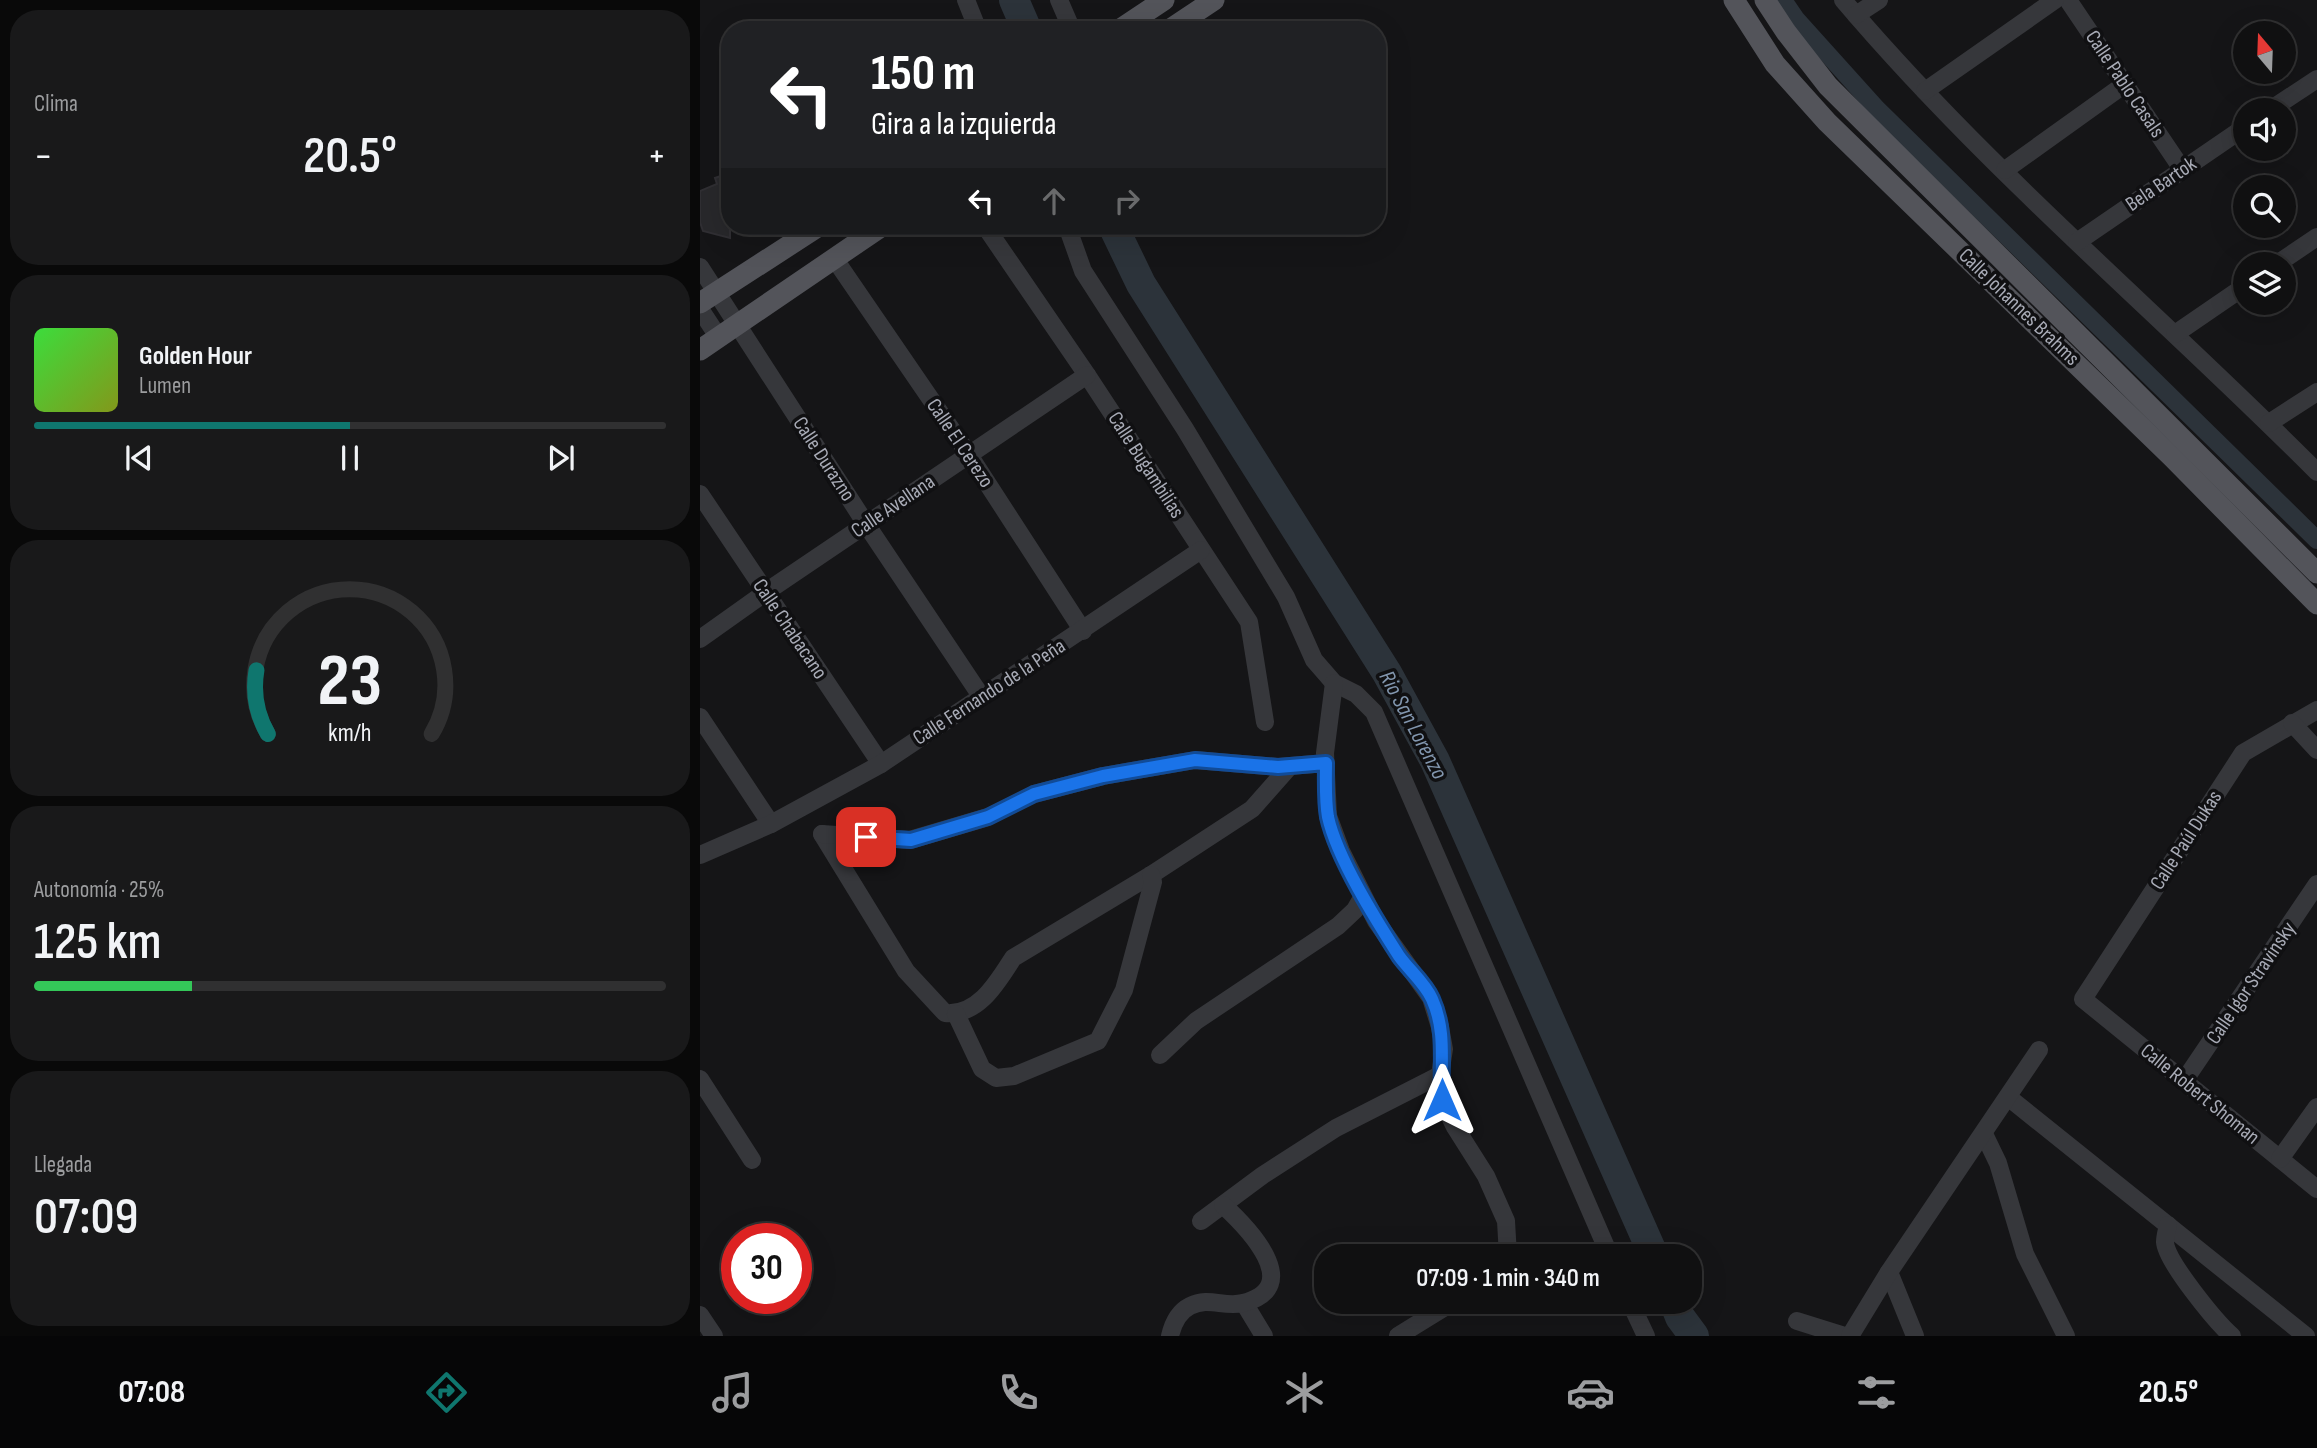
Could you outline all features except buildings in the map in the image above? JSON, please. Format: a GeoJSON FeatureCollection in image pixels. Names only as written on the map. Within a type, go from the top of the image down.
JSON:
{"type":"FeatureCollection","features":[{"type":"Feature","properties":{"kind":"main road"},"geometry":{"type":"LineString","coordinates":[[1132,21],[1164,0]]}},
{"type":"Feature","properties":{"kind":"main road"},"geometry":{"type":"LineString","coordinates":[[1182,21],[1214,0]]}},
{"type":"Feature","properties":{"kind":"main road","name":"Calle Johannes Brahms"},"geometry":{"type":"LineString","coordinates":[[1734,0],[1760,43],[1805,99],[2206,490],[2317,604]]}},
{"type":"Feature","properties":{"kind":"main road","name":"Calle Johannes Brahms"},"geometry":{"type":"LineString","coordinates":[[1765,0],[1828,86],[2317,573]]}},
{"type":"Feature","properties":{"kind":"main road"},"geometry":{"type":"LineString","coordinates":[[706,301],[805,235]]}},
{"type":"Feature","properties":{"kind":"main road"},"geometry":{"type":"LineString","coordinates":[[700,350],[868,235]]}},
{"type":"Feature","properties":{"kind":"street"},"geometry":{"type":"LineString","coordinates":[[966,0],[974,21]]}},
{"type":"Feature","properties":{"kind":"street"},"geometry":{"type":"LineString","coordinates":[[1059,0],[1068,21]]}},
{"type":"Feature","properties":{"kind":"street"},"geometry":{"type":"LineString","coordinates":[[1843,0],[1926,91],[2077,242],[2269,423],[2317,472]]}},
{"type":"Feature","properties":{"kind":"street"},"geometry":{"type":"LineString","coordinates":[[1856,15],[1879,0]]}},
{"type":"Feature","properties":{"kind":"street"},"geometry":{"type":"LineString","coordinates":[[1926,91],[2055,0]]}},
{"type":"Feature","properties":{"kind":"street","name":"Calle Pablo Casals"},"geometry":{"type":"LineString","coordinates":[[2068,0],[2182,169]]}},
{"type":"Feature","properties":{"kind":"street"},"geometry":{"type":"LineString","coordinates":[[2288,98],[2317,79]]}},
{"type":"Feature","properties":{"kind":"street"},"geometry":{"type":"LineString","coordinates":[[2005,170],[2125,84]]}},
{"type":"Feature","properties":{"kind":"street","name":"Bela Bartok"},"geometry":{"type":"LineString","coordinates":[[2077,242],[2233,135]]}},
{"type":"Feature","properties":{"kind":"street","name":"Calle Bugambilias"},"geometry":{"type":"LineString","coordinates":[[991,235],[1087,375],[1249,622],[1265,722]]}},
{"type":"Feature","properties":{"kind":"street"},"geometry":{"type":"LineString","coordinates":[[1070,235],[1083,271],[1185,429],[1280,586],[1314,660],[1334,683],[1356,694],[1374,712],[1605,1244]]}},
{"type":"Feature","properties":{"kind":"street"},"geometry":{"type":"LineString","coordinates":[[2295,252],[2317,237]]}},
{"type":"Feature","properties":{"kind":"street","name":"Calle El Cerezo"},"geometry":{"type":"LineString","coordinates":[[834,258],[969,455],[1083,631]]}},
{"type":"Feature","properties":{"kind":"street"},"geometry":{"type":"LineString","coordinates":[[700,267],[706,301],[719,338]]}},
{"type":"Feature","properties":{"kind":"street"},"geometry":{"type":"LineString","coordinates":[[2175,334],[2233,294]]}},
{"type":"Feature","properties":{"kind":"street","name":"Calle Durazno"},"geometry":{"type":"LineString","coordinates":[[706,301],[738,325],[981,696]]}},
{"type":"Feature","properties":{"kind":"street","name":"Calle Avellana"},"geometry":{"type":"LineString","coordinates":[[700,639],[1087,375]]}},
{"type":"Feature","properties":{"kind":"street"},"geometry":{"type":"LineString","coordinates":[[2269,423],[2317,392]]}},
{"type":"Feature","properties":{"kind":"street","name":"Calle Chabacano"},"geometry":{"type":"LineString","coordinates":[[700,494],[881,764]]}},
{"type":"Feature","properties":{"kind":"street","name":"Calle Fernando de la Peña"},"geometry":{"type":"LineString","coordinates":[[700,855],[771,824],[881,764],[1201,550]]}},
{"type":"Feature","properties":{"kind":"street"},"geometry":{"type":"LineString","coordinates":[[1334,683],[1326,763],[1328,816],[1341,851],[1376,921],[1432,998],[1444,1049],[1440,1075],[1442,1100],[1455,1127],[1486,1176],[1506,1221],[1507,1244]]}},
{"type":"Feature","properties":{"kind":"street","name":"Calle Paúl Dukas"},"geometry":{"type":"LineString","coordinates":[[2083,999],[2243,753],[2317,709]]}},
{"type":"Feature","properties":{"kind":"street"},"geometry":{"type":"LineString","coordinates":[[700,717],[771,824]]}},
{"type":"Feature","properties":{"kind":"street"},"geometry":{"type":"LineString","coordinates":[[2292,723],[2317,750]]}},
{"type":"Feature","properties":{"kind":"street"},"geometry":{"type":"LineString","coordinates":[[1290,766],[1251,809],[1151,875],[1013,958],[1000,979],[975,1007],[956,1014],[945,1013],[906,971],[822,834],[911,840],[988,817],[1034,794],[1103,776],[1195,760],[1290,766],[1326,763]]}},
{"type":"Feature","properties":{"kind":"street"},"geometry":{"type":"LineString","coordinates":[[956,1014],[982,1069],[996,1078],[1026,1071],[1098,1041],[1124,990],[1153,882],[1151,875]]}},
{"type":"Feature","properties":{"kind":"street","name":"Calle Igor Stravinsky"},"geometry":{"type":"LineString","coordinates":[[2184,1081],[2317,884]]}},
{"type":"Feature","properties":{"kind":"street"},"geometry":{"type":"LineString","coordinates":[[1160,1055],[1196,1021],[1338,926],[1355,910],[1363,895]]}},
{"type":"Feature","properties":{"kind":"street","name":"Calle Robert Shoman"},"geometry":{"type":"LineString","coordinates":[[2083,999],[2317,1189]]}},
{"type":"Feature","properties":{"kind":"street"},"geometry":{"type":"LineString","coordinates":[[1850,1336],[1889,1272],[2039,1049]]}},
{"type":"Feature","properties":{"kind":"street"},"geometry":{"type":"LineString","coordinates":[[1201,1221],[1263,1175],[1336,1128],[1440,1075]]}},
{"type":"Feature","properties":{"kind":"street"},"geometry":{"type":"LineString","coordinates":[[700,1079],[752,1160]]}},
{"type":"Feature","properties":{"kind":"street"},"geometry":{"type":"LineString","coordinates":[[2008,1097],[2306,1336]]}},
{"type":"Feature","properties":{"kind":"street"},"geometry":{"type":"LineString","coordinates":[[2280,1159],[2317,1107]]}},
{"type":"Feature","properties":{"kind":"street"},"geometry":{"type":"LineString","coordinates":[[1984,1134],[1998,1163],[2025,1254],[2066,1336]]}},
{"type":"Feature","properties":{"kind":"street"},"geometry":{"type":"LineString","coordinates":[[1170,1336],[1174,1320],[1188,1306],[1207,1300],[1228,1305],[1244,1303],[1262,1294],[1270,1285],[1272,1273],[1263,1251],[1223,1205]]}},
{"type":"Feature","properties":{"kind":"street"},"geometry":{"type":"LineString","coordinates":[[2168,1225],[2165,1244],[2177,1268],[2222,1327],[2232,1336]]}},
{"type":"Feature","properties":{"kind":"street"},"geometry":{"type":"LineString","coordinates":[[1889,1272],[1915,1336]]}},
{"type":"Feature","properties":{"kind":"street"},"geometry":{"type":"LineString","coordinates":[[1244,1303],[1264,1336]]}},
{"type":"Feature","properties":{"kind":"street"},"geometry":{"type":"LineString","coordinates":[[1398,1336],[1433,1314]]}},
{"type":"Feature","properties":{"kind":"street"},"geometry":{"type":"LineString","coordinates":[[1636,1314],[1646,1336]]}},
{"type":"Feature","properties":{"kind":"street"},"geometry":{"type":"LineString","coordinates":[[700,1315],[714,1336]]}},
{"type":"Feature","properties":{"kind":"street"},"geometry":{"type":"LineString","coordinates":[[1797,1321],[1845,1336]]}},
{"type":"Feature","properties":{"kind":"waterway","name":"Rio San Lorenzo"},"geometry":{"type":"LineString","coordinates":[[1014,0],[1023,21]]}},
{"type":"Feature","properties":{"kind":"waterway"},"geometry":{"type":"LineString","coordinates":[[1783,0],[1796,19],[1877,109],[2317,540]]}},
{"type":"Feature","properties":{"kind":"waterway","name":"Rio San Lorenzo"},"geometry":{"type":"LineString","coordinates":[[1117,235],[1141,284],[1387,673],[1435,761],[1649,1244]]}},
{"type":"Feature","properties":{"kind":"waterway","name":"Rio San Lorenzo"},"geometry":{"type":"LineString","coordinates":[[1679,1314],[1694,1336]]}},
{"type":"Feature","properties":{"kind":"route"},"geometry":{"type":"LineString","coordinates":[[866,837],[911,840],[988,817],[1034,794],[1103,776],[1195,760],[1278,767],[1326,763],[1328,816],[1341,851],[1376,921],[1432,998],[1444,1049],[1440,1075],[1442,1100]]}}]}
